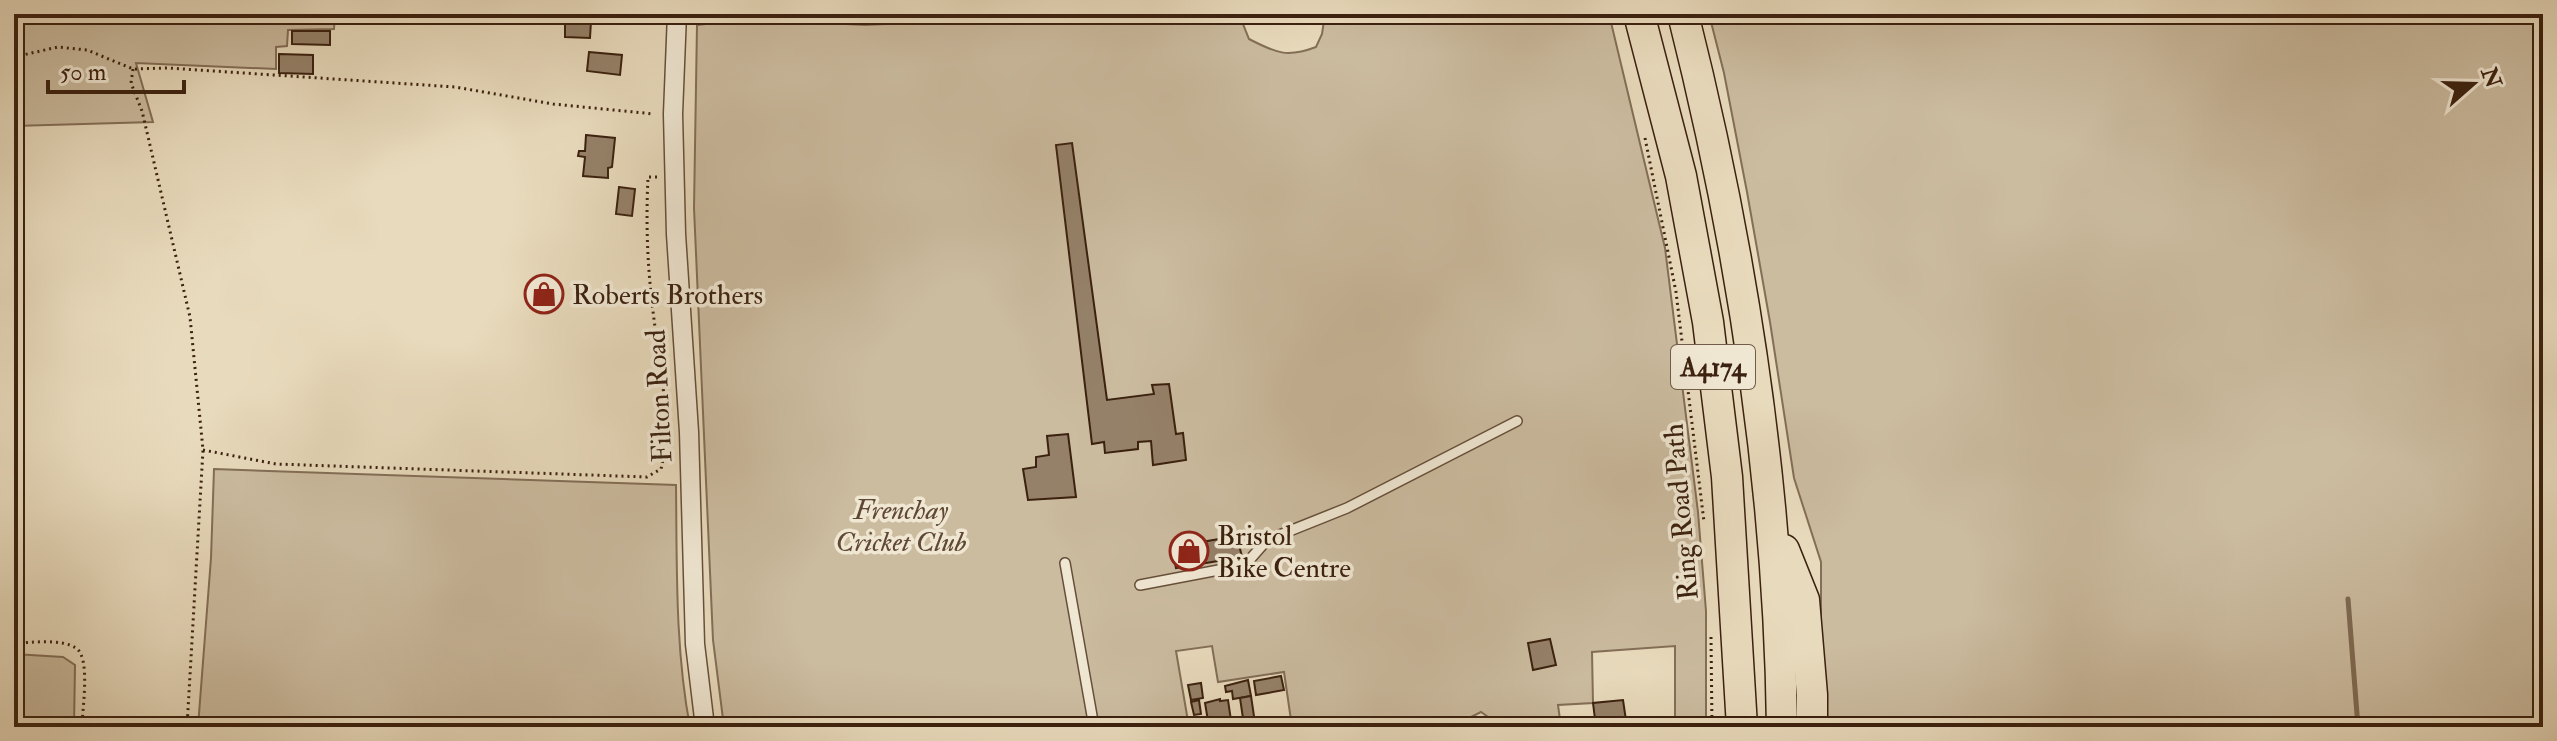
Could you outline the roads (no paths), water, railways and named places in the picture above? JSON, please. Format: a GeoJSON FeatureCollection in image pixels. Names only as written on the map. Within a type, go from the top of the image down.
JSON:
{"type":"FeatureCollection","features":[{"type":"Feature","properties":{"kind":"main road","name":"A4174"},"geometry":{"type":"LineString","coordinates":[[1639,14],[1681,176],[1708,322],[1727,477],[1742,727]]}},
{"type":"Feature","properties":{"kind":"main road","name":"A4174"},"geometry":{"type":"LineString","coordinates":[[1683,14],[1704,97],[1739,267],[1759,396],[1773,522],[1782,727]]}},
{"type":"Feature","properties":{"kind":"main road","name":"A4174"},"geometry":{"type":"LineString","coordinates":[[1773,522],[1804,600],[1812,727]]}},
{"type":"Feature","properties":{"kind":"street","name":"Filton Road"},"geometry":{"type":"LineString","coordinates":[[677,14],[674,176],[689,432],[695,644],[705,727]]}},
{"type":"Feature","properties":{"kind":"lane"},"geometry":{"type":"LineString","coordinates":[[1140,585],[1245,565],[1267,540],[1347,508],[1517,421]]}},
{"type":"Feature","properties":{"kind":"lane"},"geometry":{"type":"LineString","coordinates":[[1065,563],[1094,727]]}},
{"type":"Feature","properties":{"kind":"waterway"},"geometry":{"type":"LineString","coordinates":[[2348,599],[2358,727]]}},
{"type":"Feature","properties":{"kind":"place","name":"Roberts Brothers"},"geometry":{"type":"Point","coordinates":[544,294]}},
{"type":"Feature","properties":{"kind":"place","name":"Bristol Bike Centre"},"geometry":{"type":"Point","coordinates":[1189,551]}},
{"type":"Feature","properties":{"kind":"park label","name":"Frenchay Cricket Club"},"geometry":{"type":"Point","coordinates":[901,525]}}]}
